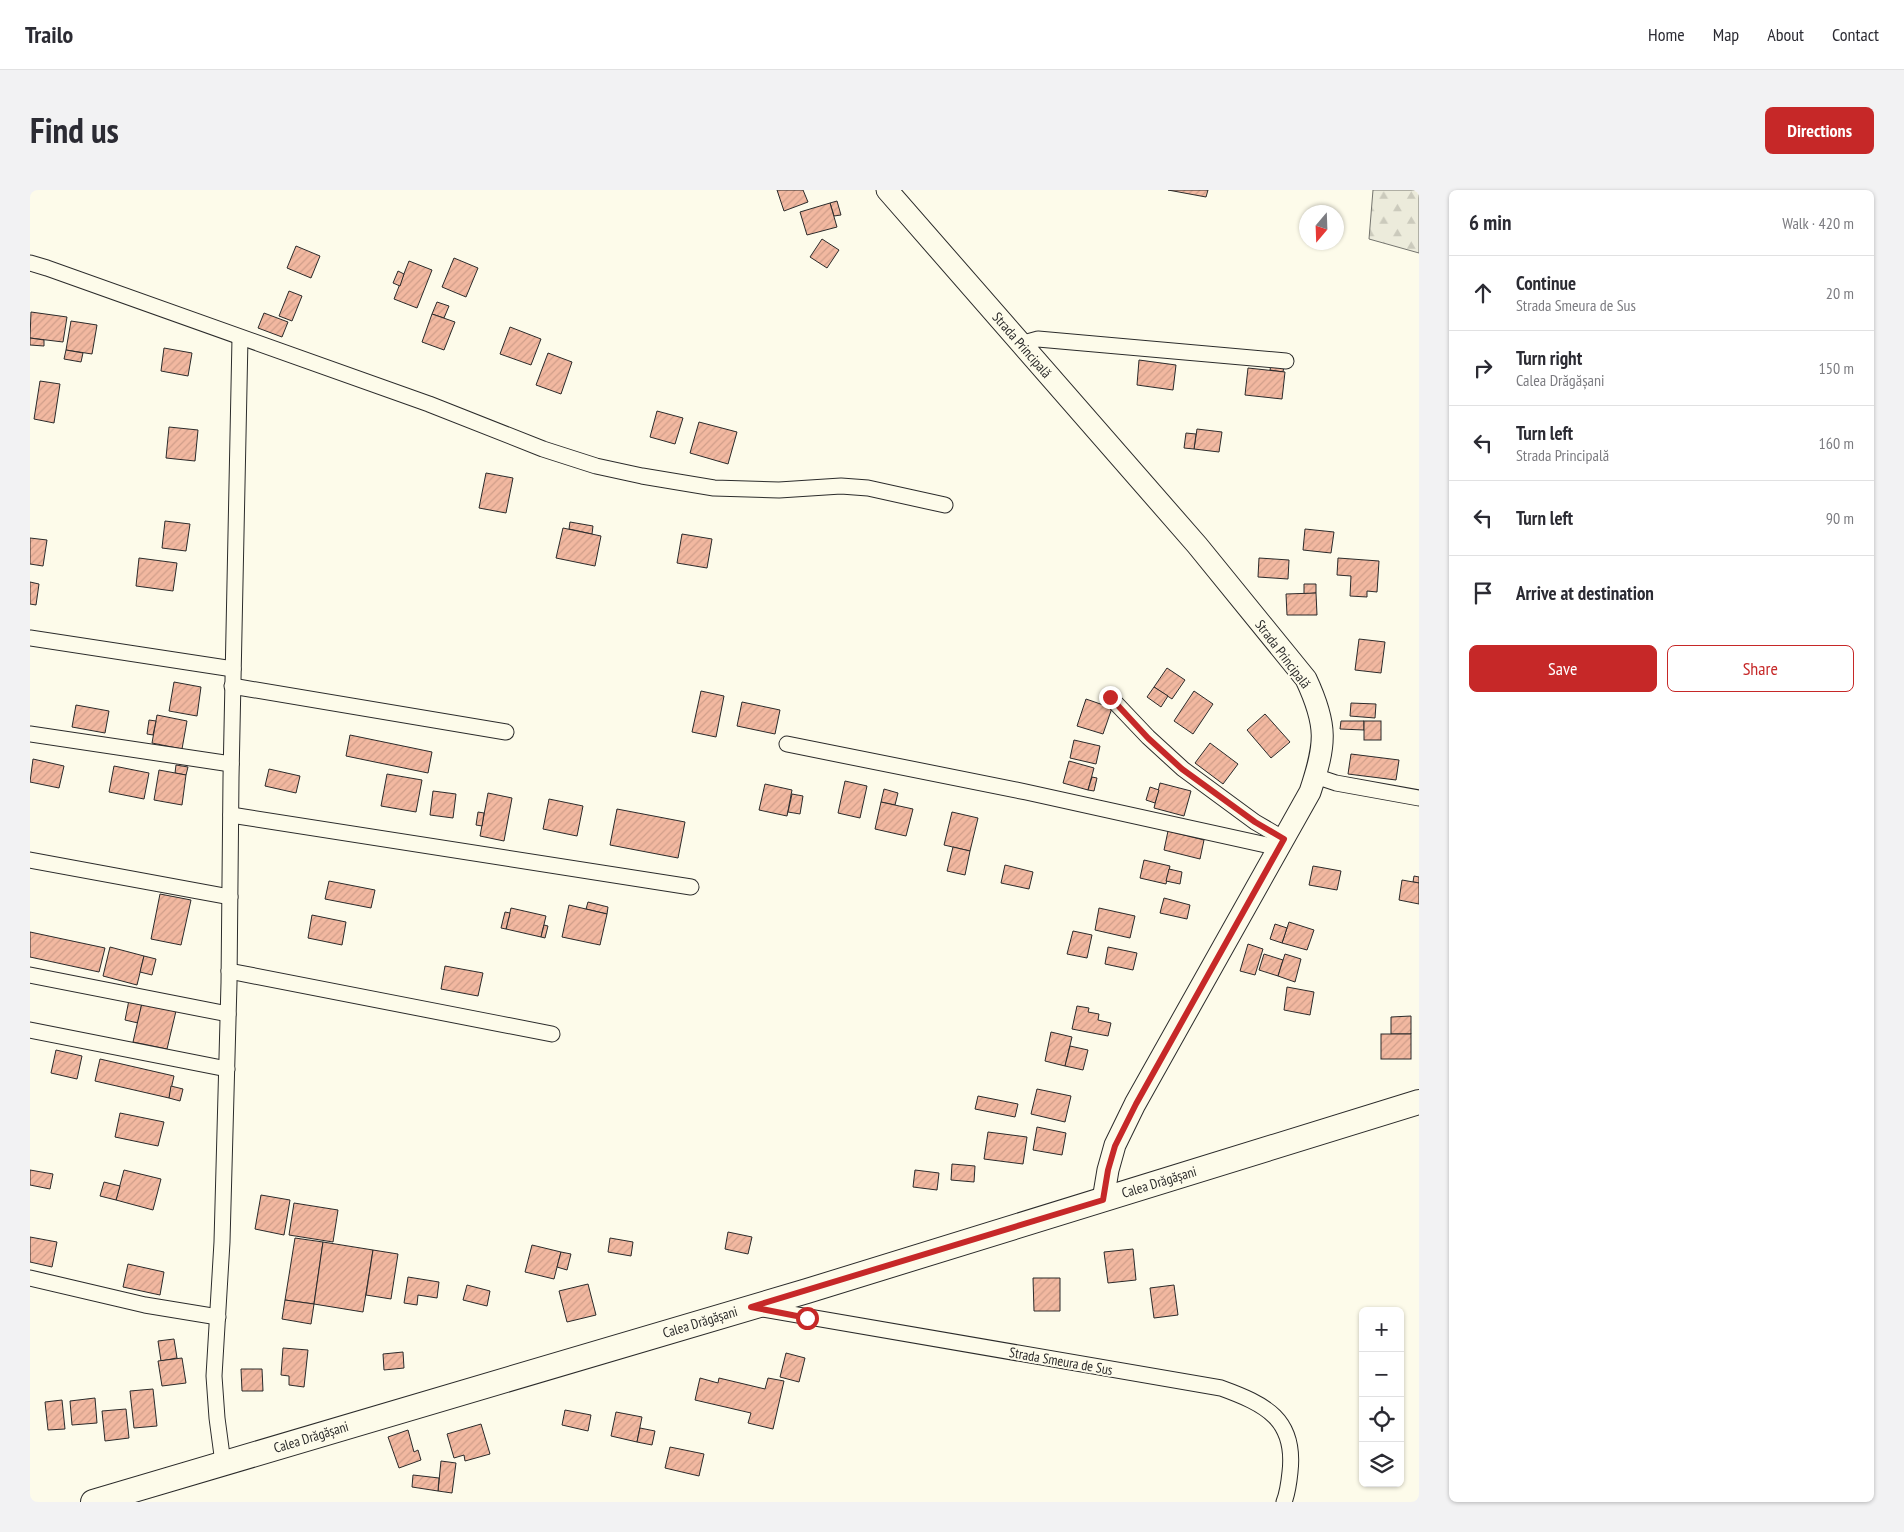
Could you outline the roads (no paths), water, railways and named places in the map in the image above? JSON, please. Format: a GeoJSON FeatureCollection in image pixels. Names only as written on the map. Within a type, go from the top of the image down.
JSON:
{"type":"FeatureCollection","features":[{"type":"Feature","properties":{"kind":"main road","name":"Calea Drăgășani"},"geometry":{"type":"LineString","coordinates":[[93,1502],[751,1307],[1419,1102]]}},
{"type":"Feature","properties":{"kind":"street","name":"Strada Principală"},"geometry":{"type":"LineString","coordinates":[[887,190],[1197,545],[1306,679],[1315,699],[1322,727],[1323,743],[1310,792],[1136,1104],[1115,1146],[1108,1170],[1103,1200]]}},
{"type":"Feature","properties":{"kind":"street"},"geometry":{"type":"LineString","coordinates":[[30,263],[429,404],[543,449],[596,466],[714,488],[779,490],[842,486],[868,488],[945,504]]}},
{"type":"Feature","properties":{"kind":"street"},"geometry":{"type":"LineString","coordinates":[[224,1464],[217,1418],[214,1376],[222,1242],[227,1069],[232,686],[240,338]]}},
{"type":"Feature","properties":{"kind":"street"},"geometry":{"type":"LineString","coordinates":[[1020,344],[1038,339],[1286,361]]}},
{"type":"Feature","properties":{"kind":"street"},"geometry":{"type":"LineString","coordinates":[[30,638],[233,669]]}},
{"type":"Feature","properties":{"kind":"street"},"geometry":{"type":"LineString","coordinates":[[232,686],[506,732]]}},
{"type":"Feature","properties":{"kind":"street"},"geometry":{"type":"LineString","coordinates":[[1110,697],[1148,738],[1182,769],[1282,844]]}},
{"type":"Feature","properties":{"kind":"street"},"geometry":{"type":"LineString","coordinates":[[30,734],[231,764]]}},
{"type":"Feature","properties":{"kind":"street"},"geometry":{"type":"LineString","coordinates":[[787,744],[1282,844]]}},
{"type":"Feature","properties":{"kind":"street"},"geometry":{"type":"LineString","coordinates":[[1315,776],[1336,783],[1419,798]]}},
{"type":"Feature","properties":{"kind":"street"},"geometry":{"type":"LineString","coordinates":[[230,815],[691,887]]}},
{"type":"Feature","properties":{"kind":"street"},"geometry":{"type":"LineString","coordinates":[[30,860],[230,897]]}},
{"type":"Feature","properties":{"kind":"street"},"geometry":{"type":"LineString","coordinates":[[229,971],[552,1034]]}},
{"type":"Feature","properties":{"kind":"street"},"geometry":{"type":"LineString","coordinates":[[30,975],[228,1014]]}},
{"type":"Feature","properties":{"kind":"street"},"geometry":{"type":"LineString","coordinates":[[30,1030],[227,1069]]}},
{"type":"Feature","properties":{"kind":"street"},"geometry":{"type":"LineString","coordinates":[[30,1278],[145,1305],[218,1317]]}},
{"type":"Feature","properties":{"kind":"street","name":"Strada Smeura de Sus"},"geometry":{"type":"LineString","coordinates":[[751,1307],[1221,1388],[1249,1398],[1272,1413],[1285,1429],[1292,1454],[1288,1492],[1284,1502]]}}]}
